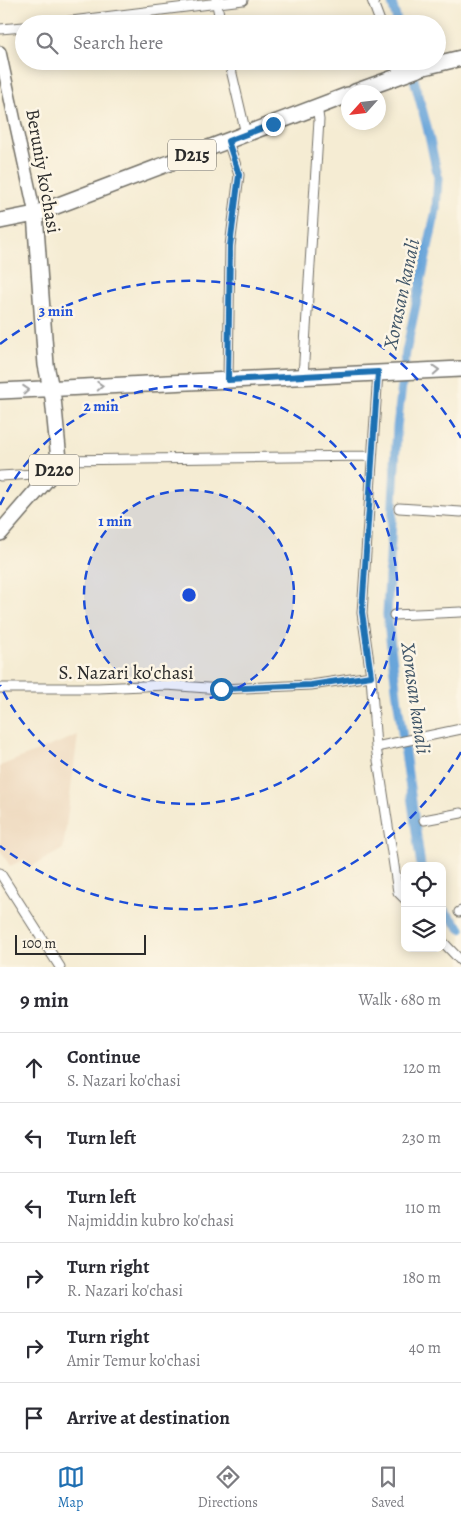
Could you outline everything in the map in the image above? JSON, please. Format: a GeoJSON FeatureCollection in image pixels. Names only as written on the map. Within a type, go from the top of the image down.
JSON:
{"type":"FeatureCollection","features":[{"type":"Feature","properties":{"kind":"main road"},"geometry":{"type":"LineString","coordinates":[[446,62],[461,58]]}},
{"type":"Feature","properties":{"kind":"main road"},"geometry":{"type":"LineString","coordinates":[[375,85],[416,70]]}},
{"type":"Feature","properties":{"kind":"main road","name":"D215"},"geometry":{"type":"LineString","coordinates":[[0,221],[35,214],[341,97]]}},
{"type":"Feature","properties":{"kind":"main road","name":"Beruniy ko'chasi"},"geometry":{"type":"LineString","coordinates":[[35,214],[46,365],[51,388]]}},
{"type":"Feature","properties":{"kind":"main road"},"geometry":{"type":"LineString","coordinates":[[0,391],[461,369]]}},
{"type":"Feature","properties":{"kind":"main road","name":"D220"},"geometry":{"type":"LineString","coordinates":[[0,533],[55,466],[51,388]]}},
{"type":"Feature","properties":{"kind":"street"},"geometry":{"type":"LineString","coordinates":[[116,15],[244,0]]}},
{"type":"Feature","properties":{"kind":"street"},"geometry":{"type":"LineString","coordinates":[[372,0],[378,15]]}},
{"type":"Feature","properties":{"kind":"street"},"geometry":{"type":"LineString","coordinates":[[216,2],[219,15]]}},
{"type":"Feature","properties":{"kind":"street"},"geometry":{"type":"LineString","coordinates":[[0,29],[15,27]]}},
{"type":"Feature","properties":{"kind":"street","name":"Beruniy ko'chasi"},"geometry":{"type":"LineString","coordinates":[[0,52],[35,214]]}},
{"type":"Feature","properties":{"kind":"street"},"geometry":{"type":"LineString","coordinates":[[231,70],[246,134]]}},
{"type":"Feature","properties":{"kind":"street"},"geometry":{"type":"LineString","coordinates":[[398,70],[400,76]]}},
{"type":"Feature","properties":{"kind":"street"},"geometry":{"type":"LineString","coordinates":[[303,377],[319,120],[317,106]]}},
{"type":"Feature","properties":{"kind":"street"},"geometry":{"type":"LineString","coordinates":[[228,141],[239,175],[230,246],[228,380]]}},
{"type":"Feature","properties":{"kind":"street"},"geometry":{"type":"LineString","coordinates":[[378,372],[362,612],[371,676],[376,747],[398,892],[401,895]]}},
{"type":"Feature","properties":{"kind":"street"},"geometry":{"type":"LineString","coordinates":[[0,476],[55,466],[372,456]]}},
{"type":"Feature","properties":{"kind":"street"},"geometry":{"type":"LineString","coordinates":[[399,508],[461,512]]}},
{"type":"Feature","properties":{"kind":"street"},"geometry":{"type":"LineString","coordinates":[[394,615],[461,612]]}},
{"type":"Feature","properties":{"kind":"street","name":"S. Nazari ko'chasi"},"geometry":{"type":"LineString","coordinates":[[0,688],[98,688],[166,685],[221,689],[311,685],[371,676]]}},
{"type":"Feature","properties":{"kind":"street"},"geometry":{"type":"LineString","coordinates":[[376,747],[461,729]]}},
{"type":"Feature","properties":{"kind":"street"},"geometry":{"type":"LineString","coordinates":[[424,820],[461,813]]}},
{"type":"Feature","properties":{"kind":"street"},"geometry":{"type":"LineString","coordinates":[[0,873],[60,967]]}},
{"type":"Feature","properties":{"kind":"street"},"geometry":{"type":"LineString","coordinates":[[446,945],[461,961]]}},
{"type":"Feature","properties":{"kind":"shaded area"},"geometry":{"type":"Polygon","coordinates":[[[78,735],[63,849],[29,868],[25,859],[10,866],[0,850],[0,766],[78,735]]]}},
{"type":"Feature","properties":{"kind":"waterway","name":"Xorasan kanali"},"geometry":{"type":"LineString","coordinates":[[391,0],[395,15]]}},
{"type":"Feature","properties":{"kind":"waterway","name":"Xorasan kanali"},"geometry":{"type":"LineString","coordinates":[[411,70],[438,177],[436,210],[406,352],[397,427],[387,615],[420,862]]}},
{"type":"Feature","properties":{"kind":"waterway","name":"Xorasan kanali"},"geometry":{"type":"LineString","coordinates":[[446,912],[461,929]]}},
{"type":"Feature","properties":{"kind":"route"},"geometry":{"type":"LineString","coordinates":[[221,689],[311,685],[371,676],[362,612],[378,372],[228,380],[230,246],[239,175],[228,141],[273,124]]}}]}
